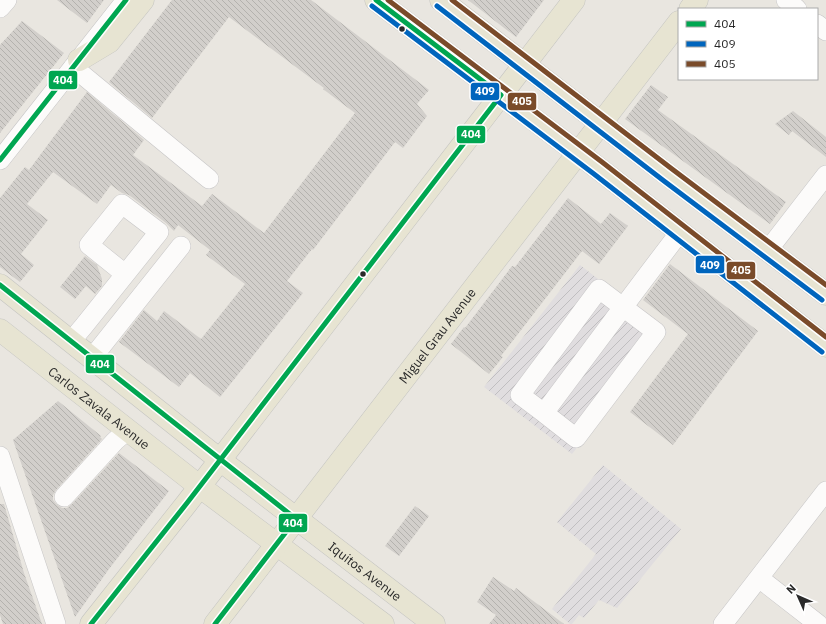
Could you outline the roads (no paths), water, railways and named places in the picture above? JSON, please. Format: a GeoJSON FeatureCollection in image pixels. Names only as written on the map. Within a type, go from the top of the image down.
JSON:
{"type":"FeatureCollection","features":[{"type":"Feature","properties":{"kind":"main road"},"geometry":{"type":"LineString","coordinates":[[76,64],[109,42],[142,0]]}},
{"type":"Feature","properties":{"kind":"main road"},"geometry":{"type":"LineString","coordinates":[[376,0],[680,232],[826,346]]}},
{"type":"Feature","properties":{"kind":"main road"},"geometry":{"type":"LineString","coordinates":[[442,0],[592,117],[826,294]]}},
{"type":"Feature","properties":{"kind":"main road"},"geometry":{"type":"LineString","coordinates":[[91,624],[224,463],[527,67],[574,0]]}},
{"type":"Feature","properties":{"kind":"main road"},"geometry":{"type":"LineString","coordinates":[[691,8],[697,0]]}},
{"type":"Feature","properties":{"kind":"main road","name":"Miguel Grau Avenue"},"geometry":{"type":"LineString","coordinates":[[271,539],[592,117],[678,23]]}},
{"type":"Feature","properties":{"kind":"main road"},"geometry":{"type":"LineString","coordinates":[[0,285],[224,463]]}},
{"type":"Feature","properties":{"kind":"main road","name":"Carlos Zavala Avenue"},"geometry":{"type":"LineString","coordinates":[[2,336],[49,368],[203,489],[271,539]]}},
{"type":"Feature","properties":{"kind":"main road"},"geometry":{"type":"LineString","coordinates":[[49,368],[71,341]]}},
{"type":"Feature","properties":{"kind":"main road","name":"Iquitos Avenue"},"geometry":{"type":"LineString","coordinates":[[224,463],[434,624]]}},
{"type":"Feature","properties":{"kind":"main road"},"geometry":{"type":"LineString","coordinates":[[215,624],[271,539],[383,624]]}},
{"type":"Feature","properties":{"kind":"street"},"geometry":{"type":"LineString","coordinates":[[0,8],[6,0]]}},
{"type":"Feature","properties":{"kind":"street"},"geometry":{"type":"LineString","coordinates":[[0,160],[126,0]]}},
{"type":"Feature","properties":{"kind":"street"},"geometry":{"type":"LineString","coordinates":[[786,0],[796,8]]}},
{"type":"Feature","properties":{"kind":"street"},"geometry":{"type":"LineString","coordinates":[[818,25],[826,31]]}},
{"type":"Feature","properties":{"kind":"street"},"geometry":{"type":"LineString","coordinates":[[76,64],[209,179]]}},
{"type":"Feature","properties":{"kind":"street"},"geometry":{"type":"LineString","coordinates":[[768,250],[826,175]]}},
{"type":"Feature","properties":{"kind":"street"},"geometry":{"type":"LineString","coordinates":[[544,414],[680,232]]}},
{"type":"Feature","properties":{"kind":"street"},"geometry":{"type":"LineString","coordinates":[[92,358],[181,246]]}},
{"type":"Feature","properties":{"kind":"street"},"geometry":{"type":"LineString","coordinates":[[71,341],[125,274]]}},
{"type":"Feature","properties":{"kind":"street"},"geometry":{"type":"LineString","coordinates":[[599,289],[624,307],[656,332],[576,438],[520,395],[599,289]]}},
{"type":"Feature","properties":{"kind":"street"},"geometry":{"type":"LineString","coordinates":[[64,497],[115,441],[122,435],[130,432]]}},
{"type":"Feature","properties":{"kind":"street"},"geometry":{"type":"LineString","coordinates":[[0,456],[56,624]]}},
{"type":"Feature","properties":{"kind":"street"},"geometry":{"type":"LineString","coordinates":[[723,624],[826,491]]}},
{"type":"Feature","properties":{"kind":"street"},"geometry":{"type":"LineString","coordinates":[[759,578],[818,624]]}}]}
